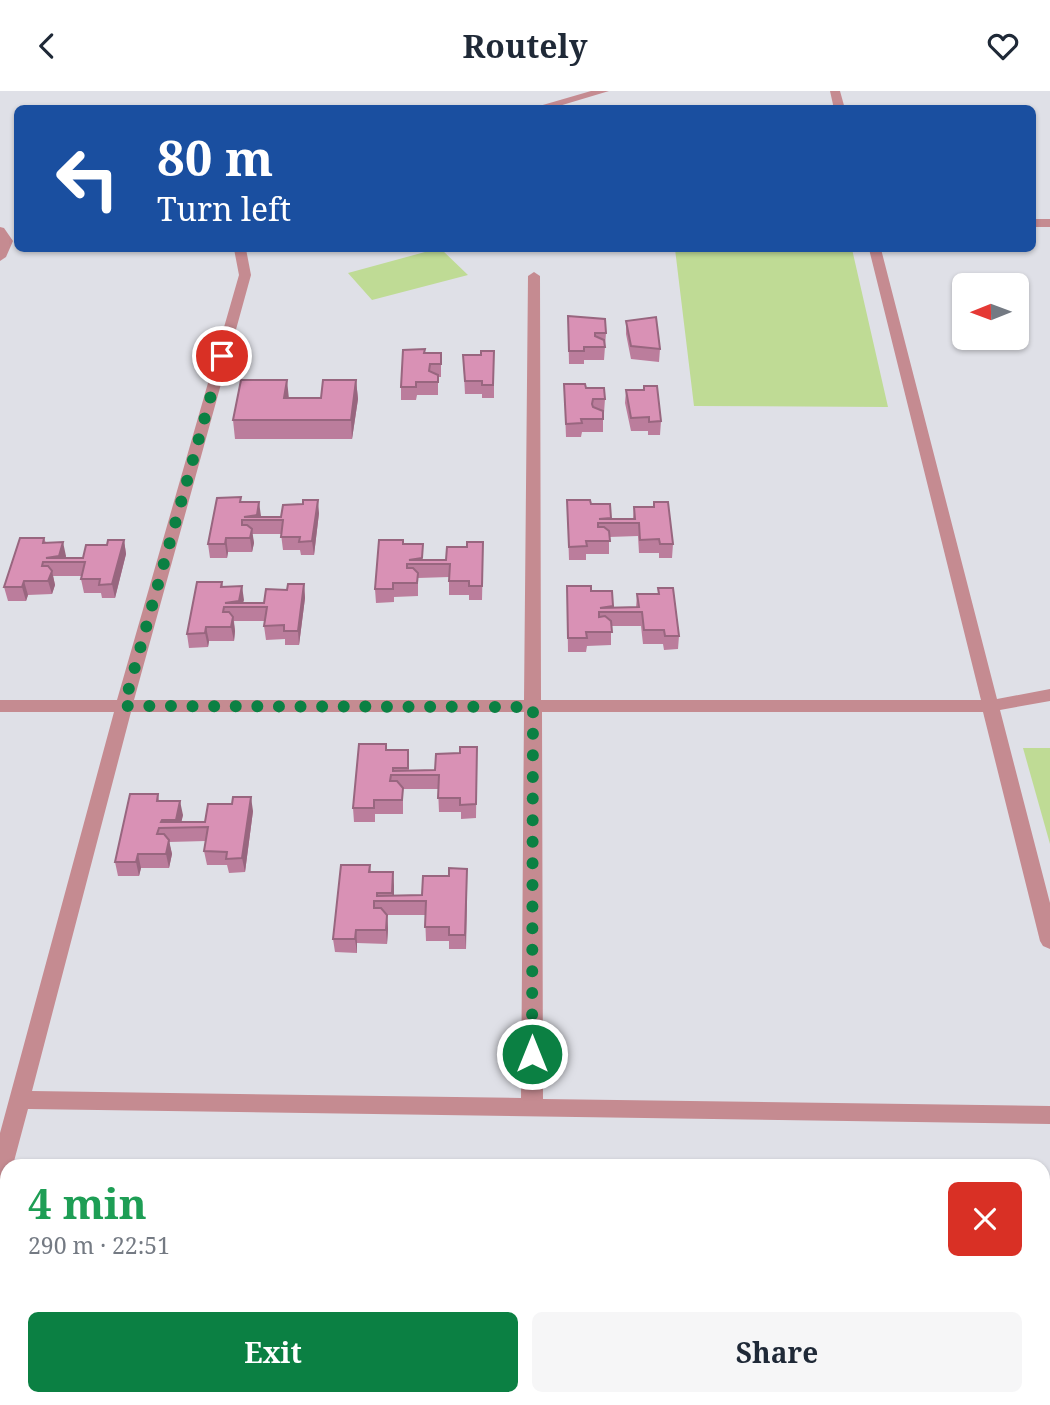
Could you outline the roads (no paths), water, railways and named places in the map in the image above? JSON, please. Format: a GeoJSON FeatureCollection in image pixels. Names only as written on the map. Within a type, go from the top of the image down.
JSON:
{"type":"FeatureCollection","features":[{"type":"Feature","properties":{"kind":"street"},"geometry":{"type":"LineString","coordinates":[[550,105],[604,91]]}},
{"type":"Feature","properties":{"kind":"street"},"geometry":{"type":"LineString","coordinates":[[0,257],[8,236]]}},
{"type":"Feature","properties":{"kind":"street"},"geometry":{"type":"LineString","coordinates":[[4,1159],[124,706],[245,275],[241,252]]}},
{"type":"Feature","properties":{"kind":"street"},"geometry":{"type":"LineString","coordinates":[[876,252],[1050,941]]}},
{"type":"Feature","properties":{"kind":"street"},"geometry":{"type":"LineString","coordinates":[[532,1107],[534,276]]}},
{"type":"Feature","properties":{"kind":"street"},"geometry":{"type":"LineString","coordinates":[[0,706],[990,706],[1050,695]]}},
{"type":"Feature","properties":{"kind":"street"},"geometry":{"type":"LineString","coordinates":[[20,1100],[1050,1115]]}}]}
